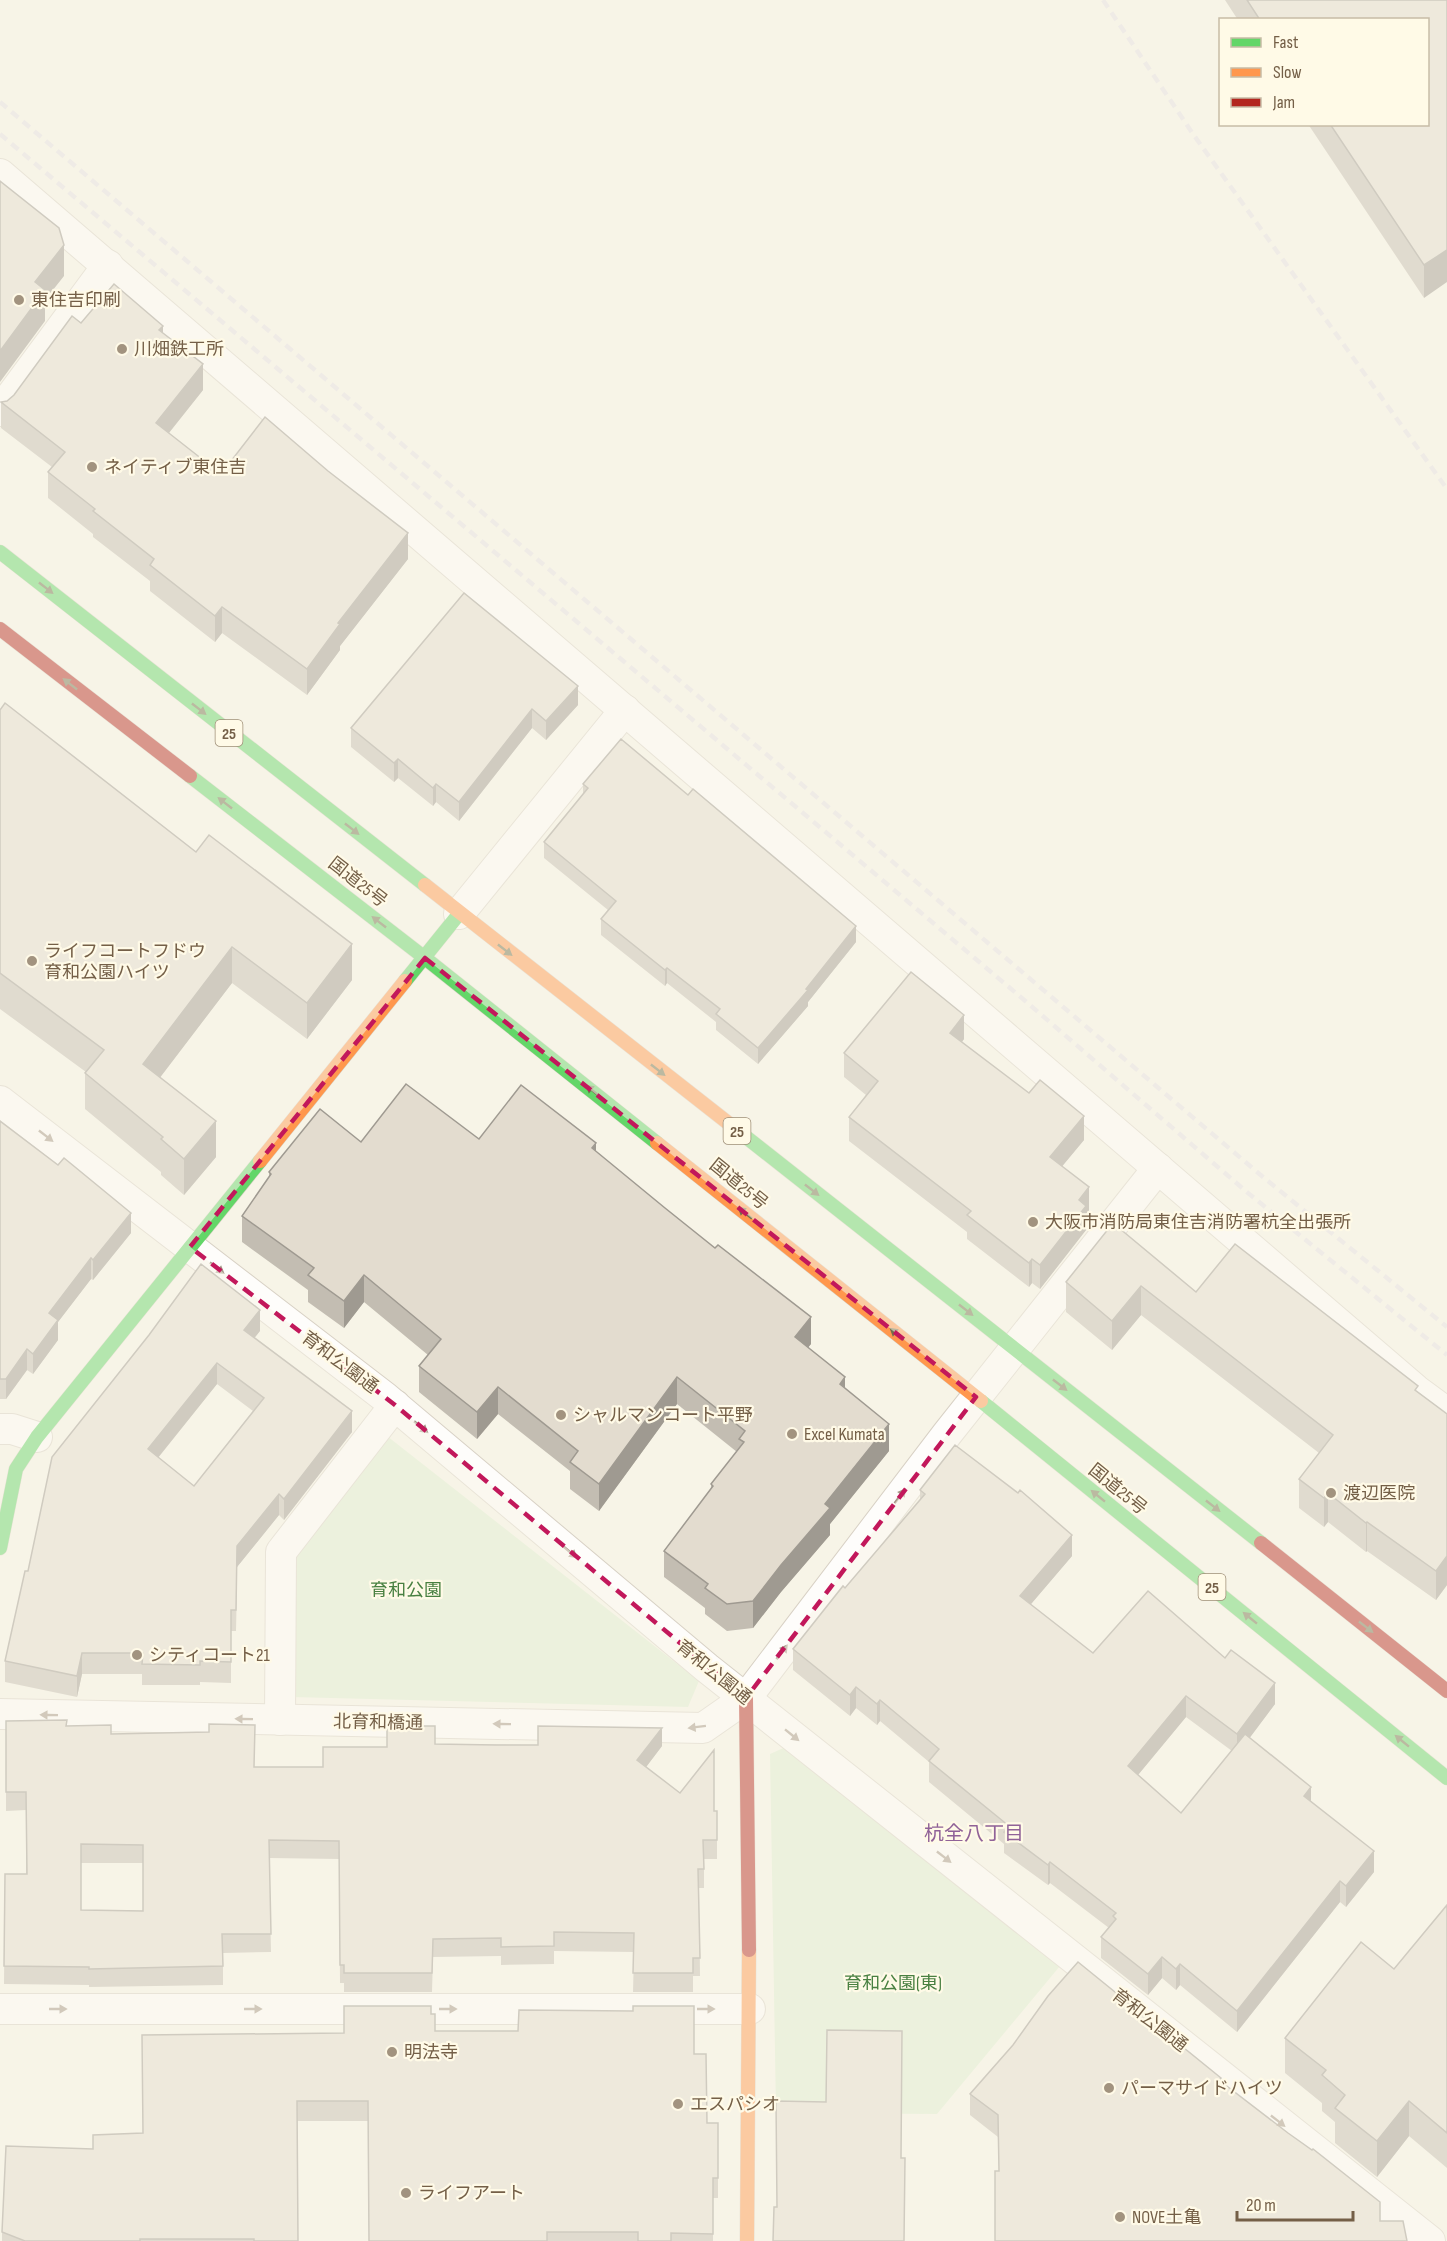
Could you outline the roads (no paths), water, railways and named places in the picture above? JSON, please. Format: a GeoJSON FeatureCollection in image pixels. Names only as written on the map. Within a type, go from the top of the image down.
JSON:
{"type":"FeatureCollection","features":[{"type":"Feature","properties":{"kind":"main road","name":"国道25号"},"geometry":{"type":"LineString","coordinates":[[0,552],[1015,1348],[1447,1691]]}},
{"type":"Feature","properties":{"kind":"main road","name":"国道25号"},"geometry":{"type":"LineString","coordinates":[[0,629],[425,958],[976,1397],[1447,1778]]}},
{"type":"Feature","properties":{"kind":"main road"},"geometry":{"type":"LineString","coordinates":[[0,1548],[16,1469],[37,1437],[459,914]]}},
{"type":"Feature","properties":{"kind":"main road"},"geometry":{"type":"LineString","coordinates":[[746,1698],[750,2009],[747,2241]]}},
{"type":"Feature","properties":{"kind":"street"},"geometry":{"type":"LineString","coordinates":[[0,174],[1416,1390],[1447,1413]]}},
{"type":"Feature","properties":{"kind":"street"},"geometry":{"type":"LineString","coordinates":[[0,411],[108,265]]}},
{"type":"Feature","properties":{"kind":"street"},"geometry":{"type":"LineString","coordinates":[[459,914],[625,710]]}},
{"type":"Feature","properties":{"kind":"street","name":"育和公園通"},"geometry":{"type":"LineString","coordinates":[[0,1101],[395,1405],[707,1668],[1430,2241]]}},
{"type":"Feature","properties":{"kind":"street","name":"北育和橋通"},"geometry":{"type":"LineString","coordinates":[[0,1714],[703,1728],[746,1698],[976,1397],[1158,1168]]}},
{"type":"Feature","properties":{"kind":"street"},"geometry":{"type":"LineString","coordinates":[[280,1720],[281,1552],[395,1405]]}},
{"type":"Feature","properties":{"kind":"street"},"geometry":{"type":"LineString","coordinates":[[0,1429],[12,1429],[37,1437]]}},
{"type":"Feature","properties":{"kind":"street"},"geometry":{"type":"LineString","coordinates":[[0,2009],[750,2009]]}},
{"type":"Feature","properties":{"kind":"railway"},"geometry":{"type":"LineString","coordinates":[[1103,0],[1193,134],[1447,489]]}},
{"type":"Feature","properties":{"kind":"railway"},"geometry":{"type":"LineString","coordinates":[[0,102],[1263,1177],[1447,1327]]}},
{"type":"Feature","properties":{"kind":"railway"},"geometry":{"type":"LineString","coordinates":[[0,134],[1023,999],[1248,1193],[1447,1355]]}},
{"type":"Feature","properties":{"kind":"place","name":"東住吉印刷"},"geometry":{"type":"Point","coordinates":[19,300]}},
{"type":"Feature","properties":{"kind":"place","name":"川畑鉄工所"},"geometry":{"type":"Point","coordinates":[122,349]}},
{"type":"Feature","properties":{"kind":"place","name":"ネイティブ東住吉"},"geometry":{"type":"Point","coordinates":[92,467]}},
{"type":"Feature","properties":{"kind":"place","name":"ライフコートフドウ 育和公園ハイツ"},"geometry":{"type":"Point","coordinates":[32,961]}},
{"type":"Feature","properties":{"kind":"place","name":"大阪市消防局東住吉消防署杭全出張所"},"geometry":{"type":"Point","coordinates":[1033,1222]}},
{"type":"Feature","properties":{"kind":"place","name":"シャルマンコート平野"},"geometry":{"type":"Point","coordinates":[561,1415]}},
{"type":"Feature","properties":{"kind":"place","name":"Excel Kumata"},"geometry":{"type":"Point","coordinates":[792,1434]}},
{"type":"Feature","properties":{"kind":"place","name":"渡辺医院"},"geometry":{"type":"Point","coordinates":[1331,1493]}},
{"type":"Feature","properties":{"kind":"place","name":"シティコート21"},"geometry":{"type":"Point","coordinates":[137,1655]}},
{"type":"Feature","properties":{"kind":"place","name":"明法寺"},"geometry":{"type":"Point","coordinates":[392,2052]}},
{"type":"Feature","properties":{"kind":"place","name":"パーマサイドハイツ"},"geometry":{"type":"Point","coordinates":[1109,2088]}},
{"type":"Feature","properties":{"kind":"place","name":"エスパシオ"},"geometry":{"type":"Point","coordinates":[678,2104]}},
{"type":"Feature","properties":{"kind":"place","name":"ライフアート"},"geometry":{"type":"Point","coordinates":[406,2193]}},
{"type":"Feature","properties":{"kind":"place","name":"NOVE土亀"},"geometry":{"type":"Point","coordinates":[1120,2217]}},
{"type":"Feature","properties":{"kind":"district","name":"杭全八丁目"},"geometry":{"type":"Point","coordinates":[974,1833]}},
{"type":"Feature","properties":{"kind":"park label","name":"育和公園"},"geometry":{"type":"Point","coordinates":[406,1590]}},
{"type":"Feature","properties":{"kind":"park label","name":"育和公園(東)"},"geometry":{"type":"Point","coordinates":[893,1983]}}]}
